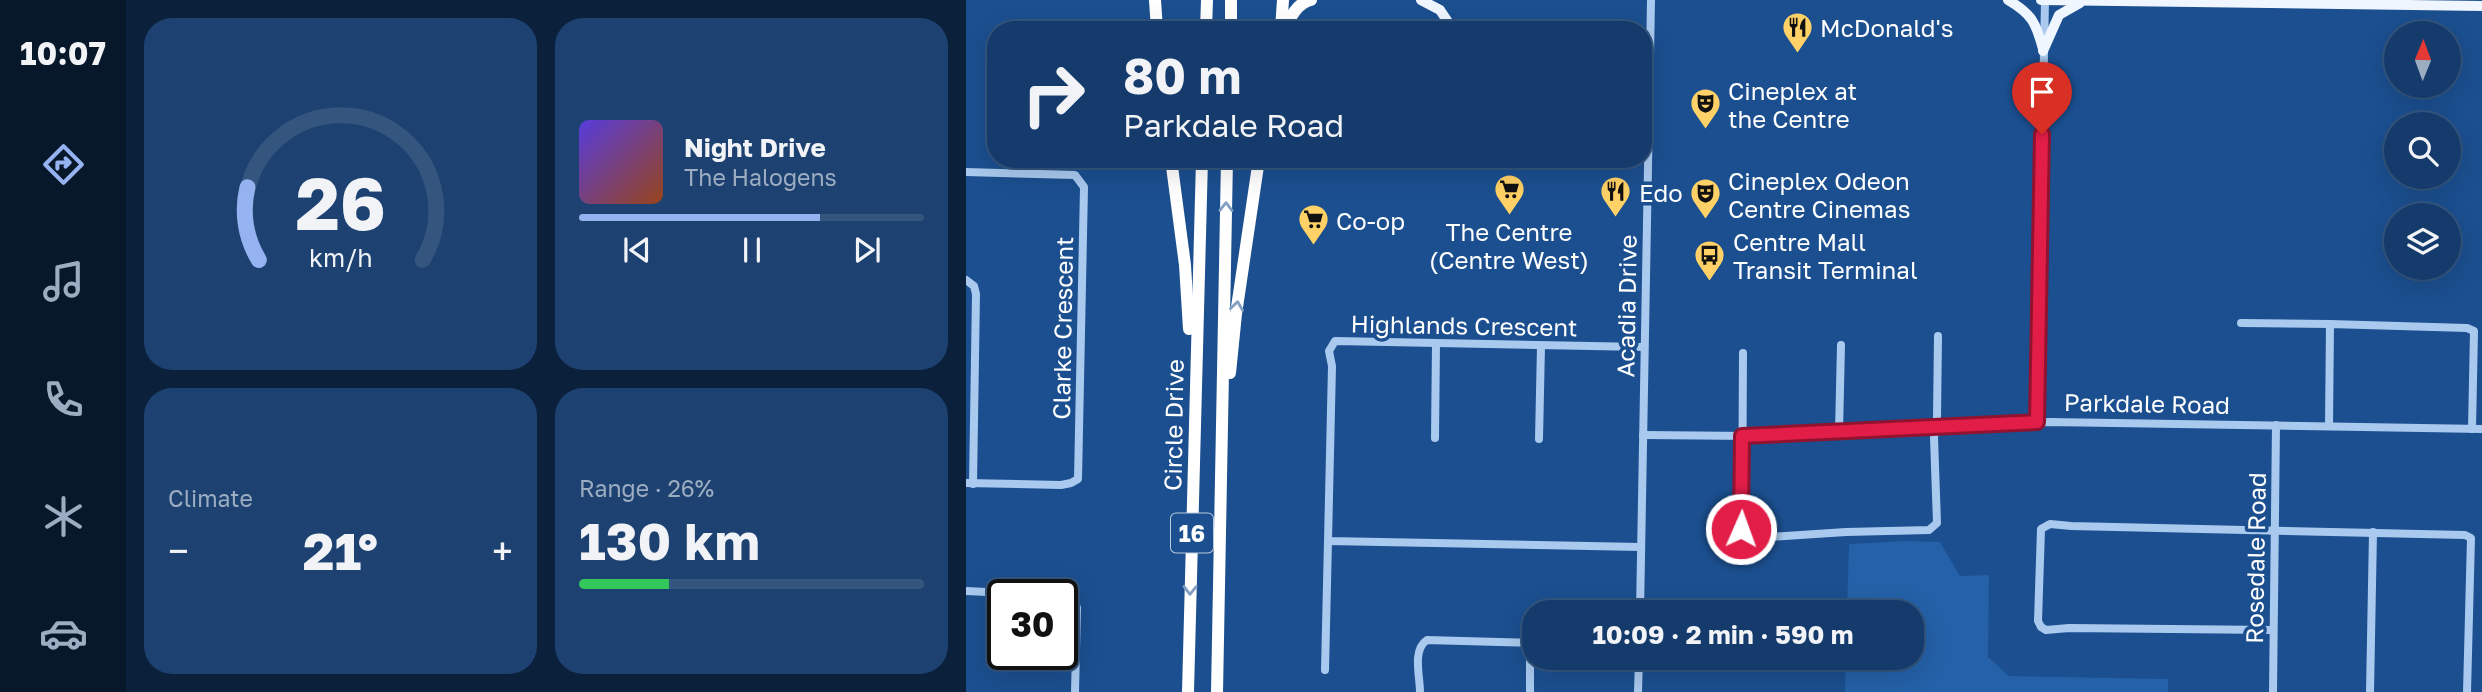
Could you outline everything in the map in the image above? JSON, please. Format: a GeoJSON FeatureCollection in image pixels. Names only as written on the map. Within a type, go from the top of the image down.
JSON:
{"type":"FeatureCollection","features":[{"type":"Feature","properties":{"kind":"highway"},"geometry":{"type":"LineString","coordinates":[[1146,0],[1155,21]]}},
{"type":"Feature","properties":{"kind":"highway"},"geometry":{"type":"LineString","coordinates":[[1155,0],[1156,21]]}},
{"type":"Feature","properties":{"kind":"highway"},"geometry":{"type":"LineString","coordinates":[[1283,0],[1283,21]]}},
{"type":"Feature","properties":{"kind":"highway"},"geometry":{"type":"LineString","coordinates":[[1288,21],[1295,10],[1311,0]]}},
{"type":"Feature","properties":{"kind":"highway"},"geometry":{"type":"LineString","coordinates":[[1172,168],[1185,265],[1191,363],[1195,374]]}},
{"type":"Feature","properties":{"kind":"highway","name":"Circle Drive"},"geometry":{"type":"LineString","coordinates":[[1188,692],[1202,168]]}},
{"type":"Feature","properties":{"kind":"highway","name":"Circle Drive"},"geometry":{"type":"LineString","coordinates":[[1217,692],[1227,168]]}},
{"type":"Feature","properties":{"kind":"highway"},"geometry":{"type":"LineString","coordinates":[[1220,471],[1236,314],[1258,168]]}},
{"type":"Feature","properties":{"kind":"main road"},"geometry":{"type":"LineString","coordinates":[[1421,0],[1440,10],[1447,21]]}},
{"type":"Feature","properties":{"kind":"main road"},"geometry":{"type":"LineString","coordinates":[[2008,0],[2025,10],[2031,18],[2043,51]]}},
{"type":"Feature","properties":{"kind":"main road"},"geometry":{"type":"LineString","coordinates":[[2043,0],[2482,6]]}},
{"type":"Feature","properties":{"kind":"main road"},"geometry":{"type":"LineString","coordinates":[[2043,51],[2059,15],[2072,5],[2087,1]]}},
{"type":"Feature","properties":{"kind":"street","name":"Acadia Drive"},"geometry":{"type":"LineString","coordinates":[[1651,0],[1651,21]]}},
{"type":"Feature","properties":{"kind":"street"},"geometry":{"type":"LineString","coordinates":[[2037,422],[2043,0]]}},
{"type":"Feature","properties":{"kind":"street","name":"Acadia Drive"},"geometry":{"type":"LineString","coordinates":[[1640,600],[1648,168]]}},
{"type":"Feature","properties":{"kind":"street","name":"Clarke Crescent"},"geometry":{"type":"LineString","coordinates":[[966,172],[1075,176],[1084,187],[1078,478],[1061,485],[969,484]]}},
{"type":"Feature","properties":{"kind":"street"},"geometry":{"type":"LineString","coordinates":[[966,280],[974,286],[976,294],[969,484]]}},
{"type":"Feature","properties":{"kind":"street"},"geometry":{"type":"LineString","coordinates":[[2241,323],[2467,328],[2474,331],[2472,429]]}},
{"type":"Feature","properties":{"kind":"street"},"geometry":{"type":"LineString","coordinates":[[2329,426],[2330,324]]}},
{"type":"Feature","properties":{"kind":"street"},"geometry":{"type":"LineString","coordinates":[[1743,353],[1741,529],[1746,537],[1929,530],[1937,523],[1938,336]]}},
{"type":"Feature","properties":{"kind":"street","name":"Highlands Crescent"},"geometry":{"type":"LineString","coordinates":[[1328,541],[1332,366],[1329,351],[1335,341],[1644,347]]}},
{"type":"Feature","properties":{"kind":"street"},"geometry":{"type":"LineString","coordinates":[[1435,438],[1436,344]]}},
{"type":"Feature","properties":{"kind":"street"},"geometry":{"type":"LineString","coordinates":[[1839,432],[1841,345]]}},
{"type":"Feature","properties":{"kind":"street"},"geometry":{"type":"LineString","coordinates":[[1539,439],[1541,346]]}},
{"type":"Feature","properties":{"kind":"street","name":"Parkdale Road"},"geometry":{"type":"LineString","coordinates":[[1643,435],[1742,436],[2037,422],[2482,429]]}},
{"type":"Feature","properties":{"kind":"street","name":"Rosedale Road"},"geometry":{"type":"LineString","coordinates":[[2273,692],[2276,425]]}},
{"type":"Feature","properties":{"kind":"street"},"geometry":{"type":"LineString","coordinates":[[2273,630],[2040,628],[2041,529],[2050,524],[2465,535],[2471,538],[2468,692]]}},
{"type":"Feature","properties":{"kind":"street"},"geometry":{"type":"LineString","coordinates":[[2370,692],[2373,532]]}},
{"type":"Feature","properties":{"kind":"street"},"geometry":{"type":"LineString","coordinates":[[1325,670],[1328,541],[1641,547]]}},
{"type":"Feature","properties":{"kind":"street"},"geometry":{"type":"LineString","coordinates":[[966,591],[1073,596],[1077,608],[1075,692]]}},
{"type":"Feature","properties":{"kind":"street"},"geometry":{"type":"LineString","coordinates":[[1420,692],[1418,653],[1419,646],[1427,640],[1522,643]]}},
{"type":"Feature","properties":{"kind":"street"},"geometry":{"type":"LineString","coordinates":[[1530,692],[1531,670]]}},
{"type":"Feature","properties":{"kind":"street"},"geometry":{"type":"LineString","coordinates":[[1638,692],[1639,670]]}},
{"type":"Feature","properties":{"kind":"shaded area"},"geometry":{"type":"Polygon","coordinates":[[[1940,542],[1960,576],[1989,575],[1988,657],[2009,676],[2168,679],[2168,692],[1845,692],[1846,670],[1924,670],[1924,600],[1847,600],[1849,544],[1940,542]]]}},
{"type":"Feature","properties":{"kind":"place","name":"McDonald's"},"geometry":{"type":"Point","coordinates":[1797,54]}},
{"type":"Feature","properties":{"kind":"place","name":"Cineplex at the Centre"},"geometry":{"type":"Point","coordinates":[1705,131]}},
{"type":"Feature","properties":{"kind":"place","name":"The Centre (Centre West)"},"geometry":{"type":"Point","coordinates":[1509,216]}},
{"type":"Feature","properties":{"kind":"place","name":"Edo"},"geometry":{"type":"Point","coordinates":[1616,219]}},
{"type":"Feature","properties":{"kind":"place","name":"Cineplex Odeon Centre Cinemas"},"geometry":{"type":"Point","coordinates":[1705,221]}},
{"type":"Feature","properties":{"kind":"place","name":"Co-op"},"geometry":{"type":"Point","coordinates":[1313,247]}},
{"type":"Feature","properties":{"kind":"place","name":"Centre Mall Transit Terminal"},"geometry":{"type":"Point","coordinates":[1710,282]}},
{"type":"Feature","properties":{"kind":"route"},"geometry":{"type":"LineString","coordinates":[[1741,529],[1742,436],[2037,422],[2042,134]]}}]}
